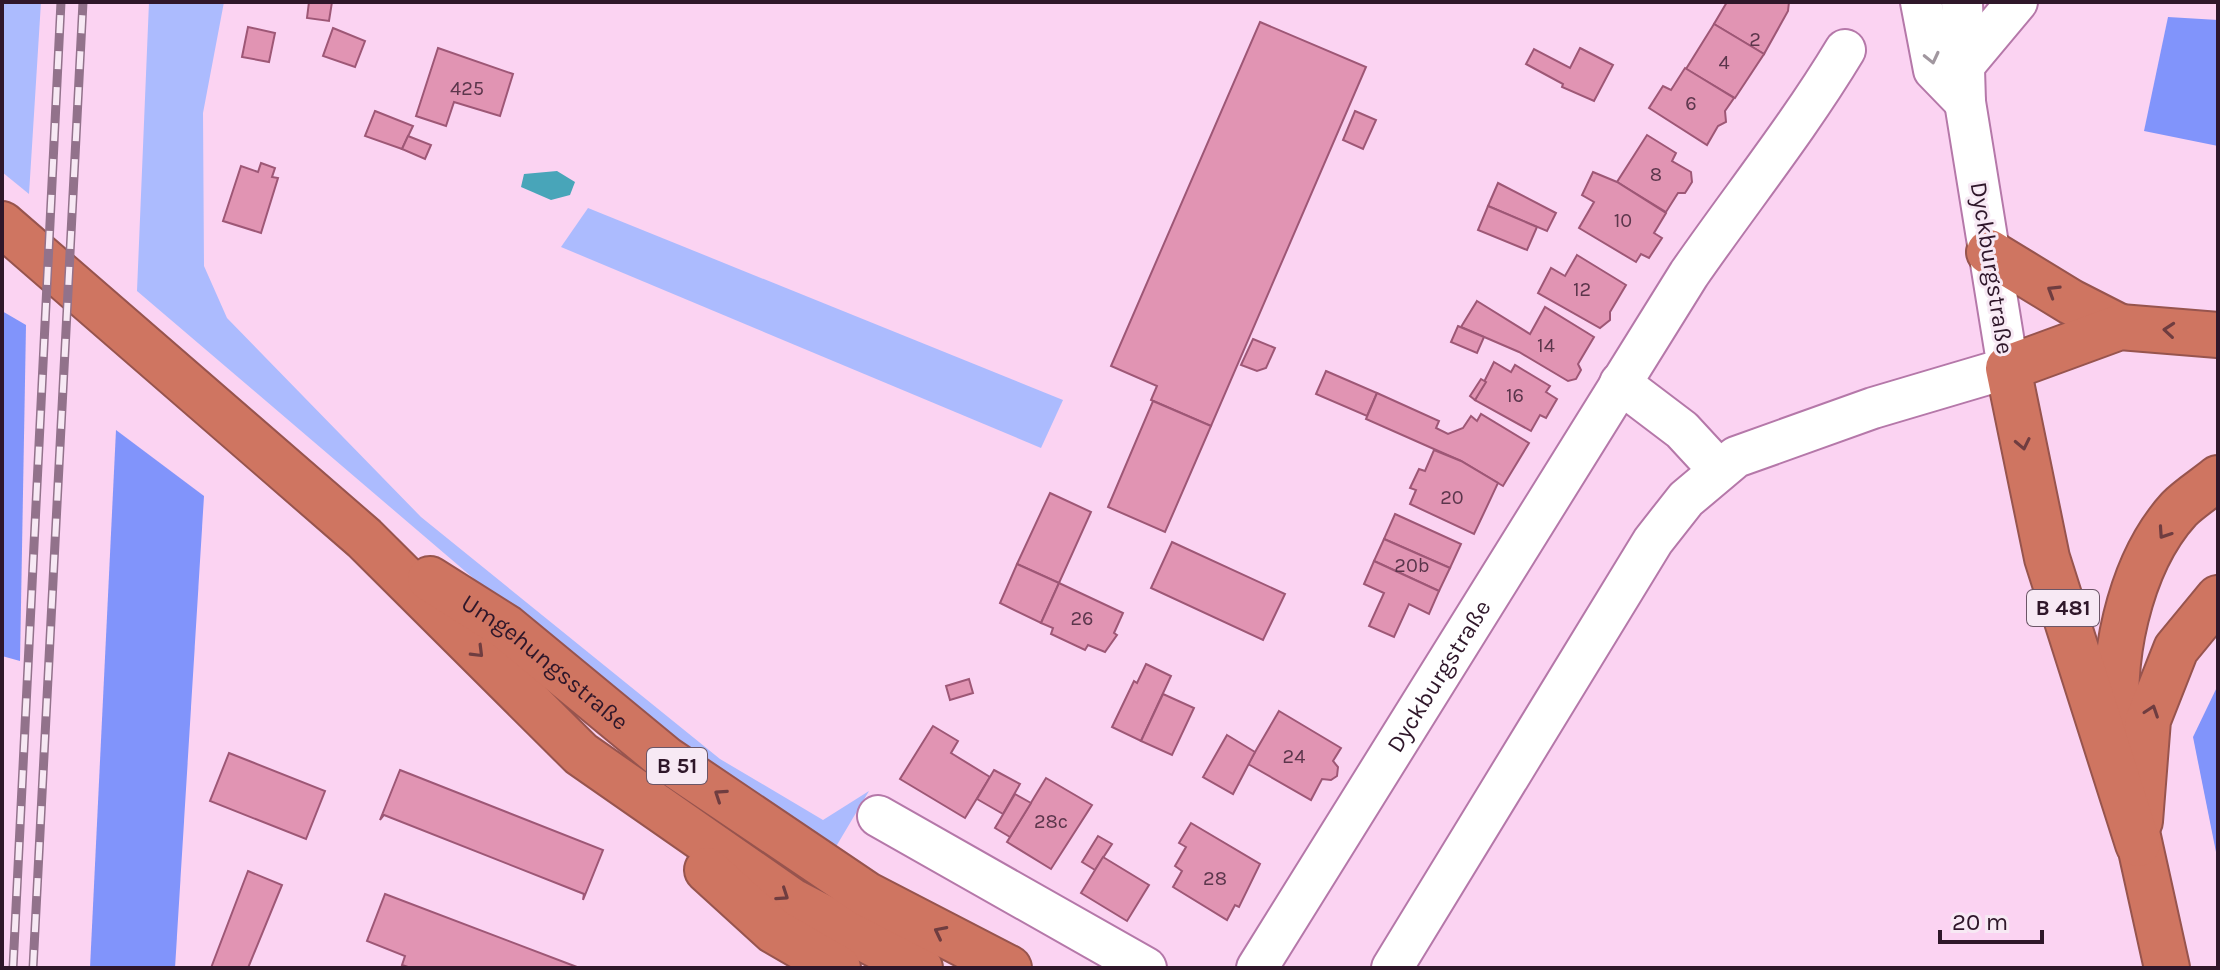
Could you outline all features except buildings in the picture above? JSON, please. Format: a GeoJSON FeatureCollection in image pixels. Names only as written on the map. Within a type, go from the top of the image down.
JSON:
{"type":"FeatureCollection","features":[{"type":"Feature","properties":{"kind":"highway","name":"Umgehungsstraße"},"geometry":{"type":"LineString","coordinates":[[2,224],[364,538],[581,754],[792,901],[920,968]]}},
{"type":"Feature","properties":{"kind":"highway"},"geometry":{"type":"LineString","coordinates":[[1989,252],[2071,302],[2120,327],[2218,335]]}},
{"type":"Feature","properties":{"kind":"highway"},"geometry":{"type":"LineString","coordinates":[[2008,368],[2120,327]]}},
{"type":"Feature","properties":{"kind":"highway","name":"B 481"},"geometry":{"type":"LineString","coordinates":[[2008,368],[2047,558],[2138,844],[2167,968]]}},
{"type":"Feature","properties":{"kind":"highway"},"geometry":{"type":"LineString","coordinates":[[2138,844],[2115,711],[2125,616],[2147,557],[2179,509],[2218,478]]}},
{"type":"Feature","properties":{"kind":"highway","name":"Umgehungsstraße"},"geometry":{"type":"LineString","coordinates":[[364,538],[506,627],[666,759],[866,894],[1009,968]]}},
{"type":"Feature","properties":{"kind":"highway"},"geometry":{"type":"LineString","coordinates":[[2138,844],[2148,720],[2176,649],[2218,598]]}},
{"type":"Feature","properties":{"kind":"highway"},"geometry":{"type":"LineString","coordinates":[[581,754],[774,931],[838,968]]}},
{"type":"Feature","properties":{"kind":"street"},"geometry":{"type":"LineString","coordinates":[[1921,2],[1934,70],[1965,102]]}},
{"type":"Feature","properties":{"kind":"street","name":"Dyckburgstraße"},"geometry":{"type":"LineString","coordinates":[[1392,968],[1653,541],[1686,499],[1718,469],[1757,447],[2008,368],[1965,102],[1962,2]]}},
{"type":"Feature","properties":{"kind":"street"},"geometry":{"type":"LineString","coordinates":[[1966,63],[2017,2]]}},
{"type":"Feature","properties":{"kind":"street","name":"Dyckburgstraße"},"geometry":{"type":"LineString","coordinates":[[1257,968],[1689,274],[1749,187],[1813,103],[1845,50]]}},
{"type":"Feature","properties":{"kind":"street"},"geometry":{"type":"LineString","coordinates":[[1620,383],[1682,430],[1718,469]]}},
{"type":"Feature","properties":{"kind":"street"},"geometry":{"type":"LineString","coordinates":[[878,816],[1146,968]]}},
{"type":"Feature","properties":{"kind":"shaded area"},"geometry":{"type":"Polygon","coordinates":[[[2,2],[41,2],[29,194],[2,172],[2,2]]]}},
{"type":"Feature","properties":{"kind":"shaded area"},"geometry":{"type":"Polygon","coordinates":[[[149,2],[224,2],[203,113],[204,266],[227,318],[421,517],[720,759],[823,820],[869,791],[834,850],[704,775],[137,291],[149,2]]]}},
{"type":"Feature","properties":{"kind":"shaded area"},"geometry":{"type":"Polygon","coordinates":[[[2168,17],[2218,20],[2218,146],[2144,131],[2168,17]]]}},
{"type":"Feature","properties":{"kind":"shaded area"},"geometry":{"type":"Polygon","coordinates":[[[557,171],[575,182],[570,195],[551,200],[521,187],[524,174],[557,171]]]}},
{"type":"Feature","properties":{"kind":"shaded area"},"geometry":{"type":"Polygon","coordinates":[[[588,208],[1063,400],[1041,448],[561,247],[588,208]]]}},
{"type":"Feature","properties":{"kind":"shaded area"},"geometry":{"type":"Polygon","coordinates":[[[2,311],[26,325],[20,661],[2,656],[2,311]]]}},
{"type":"Feature","properties":{"kind":"shaded area"},"geometry":{"type":"Polygon","coordinates":[[[116,430],[204,496],[175,968],[90,968],[116,430]]]}},
{"type":"Feature","properties":{"kind":"shaded area"},"geometry":{"type":"Polygon","coordinates":[[[2218,685],[2218,862],[2193,737],[2218,685]]]}},
{"type":"Feature","properties":{"kind":"railway"},"geometry":{"type":"LineString","coordinates":[[13,968],[61,2]]}},
{"type":"Feature","properties":{"kind":"railway"},"geometry":{"type":"LineString","coordinates":[[33,968],[83,2]]}}]}
